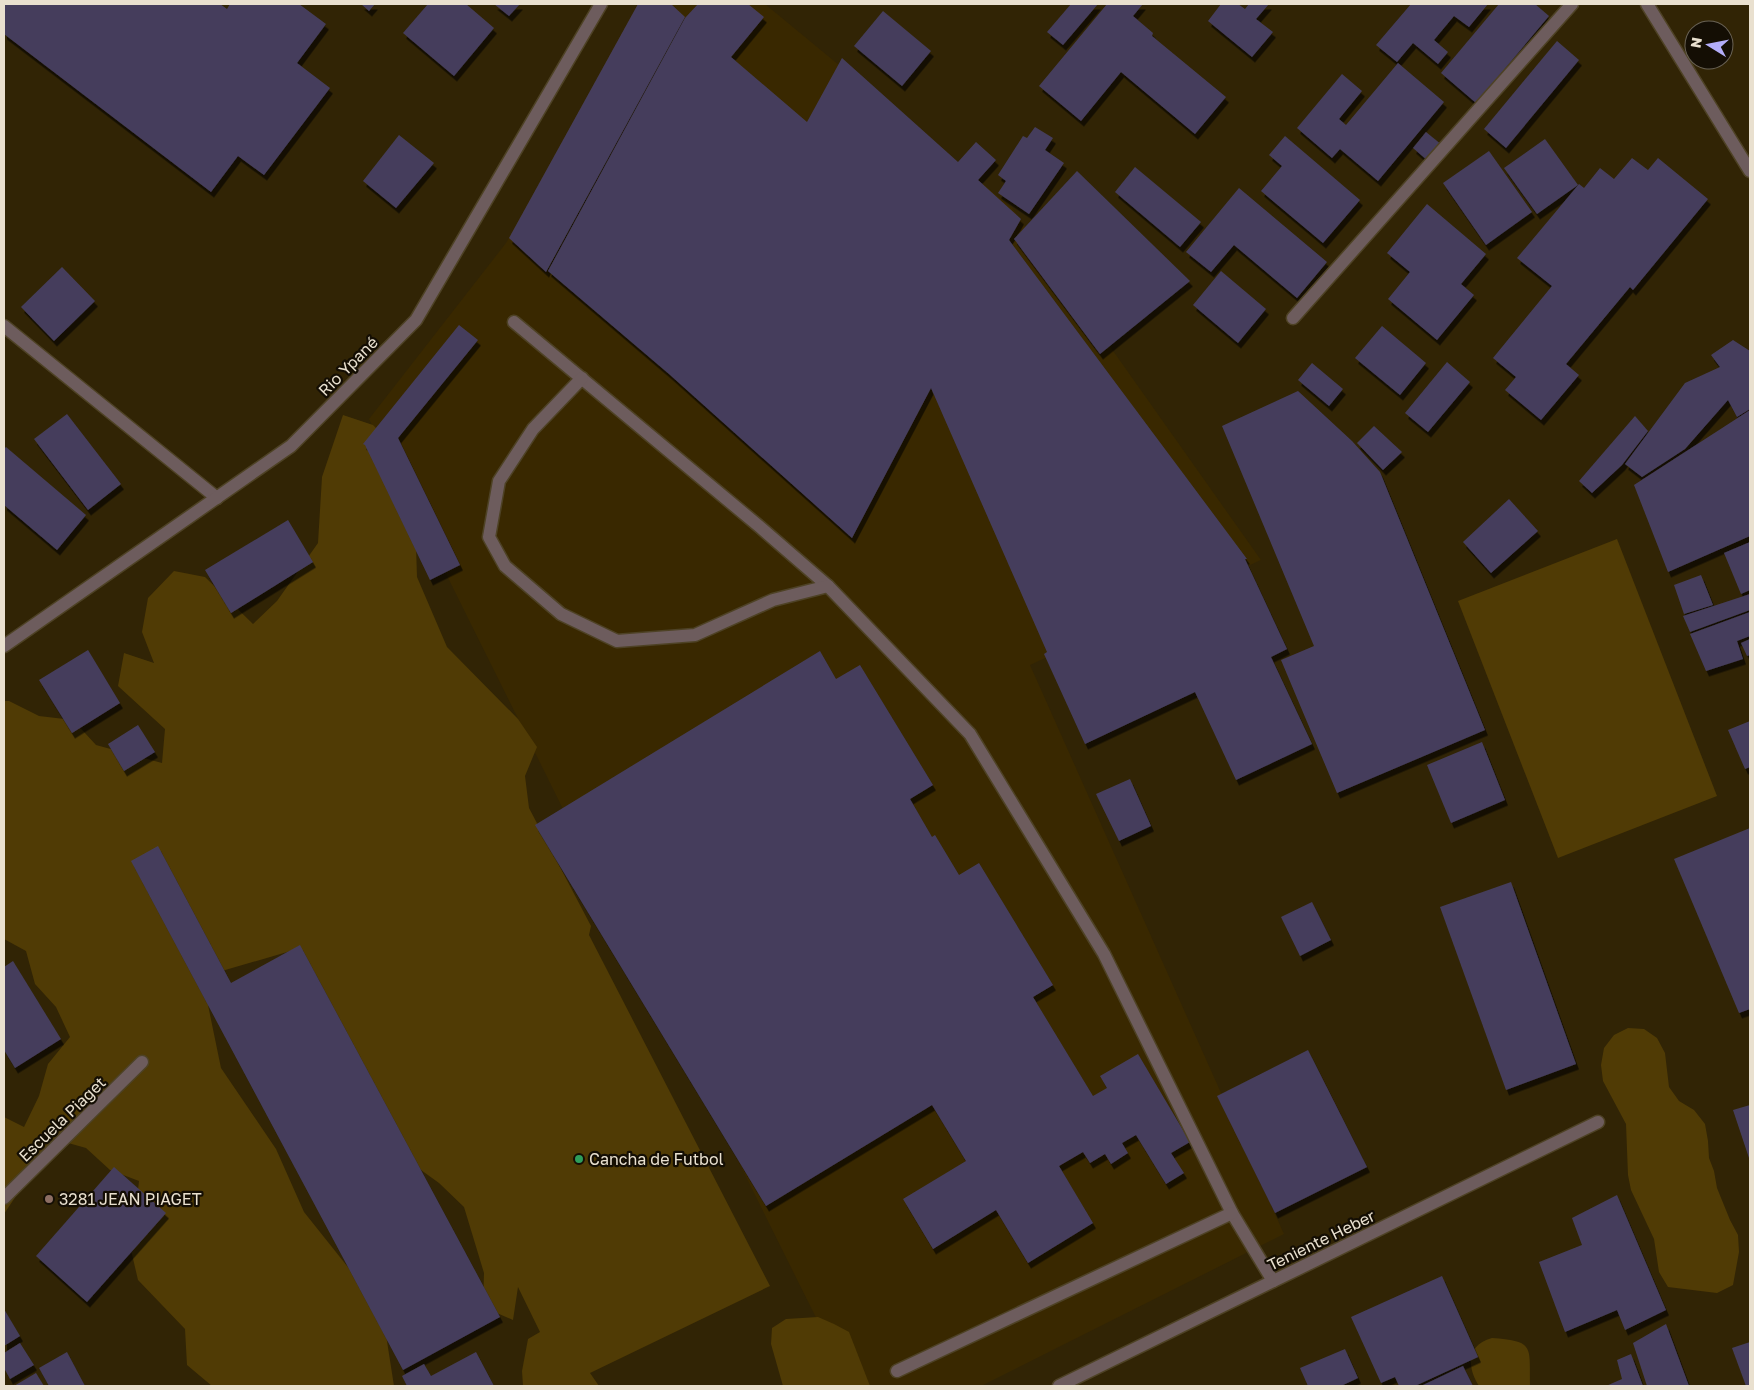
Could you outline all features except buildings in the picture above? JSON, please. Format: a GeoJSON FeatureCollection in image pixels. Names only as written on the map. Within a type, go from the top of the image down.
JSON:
{"type":"FeatureCollection","features":[{"type":"Feature","properties":{"kind":"street","name":"Rio Ypané"},"geometry":{"type":"LineString","coordinates":[[4,646],[291,446],[416,320],[601,4]]}},
{"type":"Feature","properties":{"kind":"street"},"geometry":{"type":"LineString","coordinates":[[1292,318],[1572,4]]}},
{"type":"Feature","properties":{"kind":"street"},"geometry":{"type":"LineString","coordinates":[[1647,4],[1750,171]]}},
{"type":"Feature","properties":{"kind":"street"},"geometry":{"type":"LineString","coordinates":[[514,322],[828,586],[970,734],[1104,954],[1232,1214],[1273,1281]]}},
{"type":"Feature","properties":{"kind":"street"},"geometry":{"type":"LineString","coordinates":[[4,326],[216,498]]}},
{"type":"Feature","properties":{"kind":"street"},"geometry":{"type":"LineString","coordinates":[[582,378],[533,429],[499,482],[489,537],[505,566],[561,614],[617,641],[695,635],[774,600],[828,586]]}},
{"type":"Feature","properties":{"kind":"street","name":"Escuela Piaget"},"geometry":{"type":"LineString","coordinates":[[4,1198],[142,1062]]}},
{"type":"Feature","properties":{"kind":"street","name":"Teniente Heber"},"geometry":{"type":"LineString","coordinates":[[1059,1386],[1598,1122]]}},
{"type":"Feature","properties":{"kind":"street"},"geometry":{"type":"LineString","coordinates":[[897,1371],[1232,1214]]}},
{"type":"Feature","properties":{"kind":"shaded area"},"geometry":{"type":"Polygon","coordinates":[[[638,4],[765,4],[1012,208],[1261,560],[1030,665],[1284,1234],[981,1386],[850,1386],[369,419],[506,243],[638,4]]]}},
{"type":"Feature","properties":{"kind":"shaded area"},"geometry":{"type":"Polygon","coordinates":[[[343,415],[373,425],[399,452],[415,515],[417,577],[447,647],[518,719],[537,747],[525,776],[529,808],[591,926],[589,935],[770,1286],[590,1373],[599,1386],[523,1386],[522,1371],[528,1339],[540,1332],[518,1287],[513,1320],[483,1307],[484,1273],[464,1207],[439,1183],[382,1142],[349,1039],[316,975],[294,950],[215,973],[208,1005],[221,1068],[276,1149],[304,1212],[367,1291],[384,1322],[394,1386],[212,1386],[187,1365],[185,1329],[138,1280],[131,1250],[139,1181],[110,1170],[86,1148],[54,1139],[4,1214],[4,1117],[24,1127],[39,1096],[48,1064],[70,1037],[56,1007],[35,984],[26,951],[4,939],[4,701],[9,701],[39,716],[73,720],[96,745],[162,763],[165,729],[118,686],[124,653],[154,663],[142,632],[148,598],[174,571],[205,577],[253,624],[277,601],[318,543],[322,477],[343,415]]]}},
{"type":"Feature","properties":{"kind":"shaded area"},"geometry":{"type":"Polygon","coordinates":[[[1617,539],[1717,796],[1558,858],[1458,601],[1617,539]]]}},
{"type":"Feature","properties":{"kind":"shaded area"},"geometry":{"type":"Polygon","coordinates":[[[1628,1028],[1644,1029],[1657,1038],[1665,1053],[1669,1087],[1679,1101],[1694,1110],[1705,1124],[1709,1158],[1717,1188],[1738,1235],[1739,1252],[1733,1285],[1717,1293],[1668,1287],[1659,1272],[1654,1239],[1631,1190],[1628,1175],[1626,1124],[1603,1081],[1601,1065],[1604,1048],[1614,1035],[1628,1028]]]}},
{"type":"Feature","properties":{"kind":"shaded area"},"geometry":{"type":"Polygon","coordinates":[[[818,1317],[849,1332],[870,1386],[783,1386],[771,1344],[772,1328],[786,1319],[818,1317]]]}},
{"type":"Feature","properties":{"kind":"shaded area"},"geometry":{"type":"Polygon","coordinates":[[[1492,1338],[1516,1341],[1527,1348],[1530,1362],[1530,1386],[1479,1386],[1472,1371],[1471,1358],[1477,1346],[1483,1341],[1492,1338]]]}},
{"type":"Feature","properties":{"kind":"place","name":"Cancha de Futbol"},"geometry":{"type":"Point","coordinates":[579,1159]}},
{"type":"Feature","properties":{"kind":"place","name":"3281 JEAN PIAGET"},"geometry":{"type":"Point","coordinates":[49,1199]}}]}
